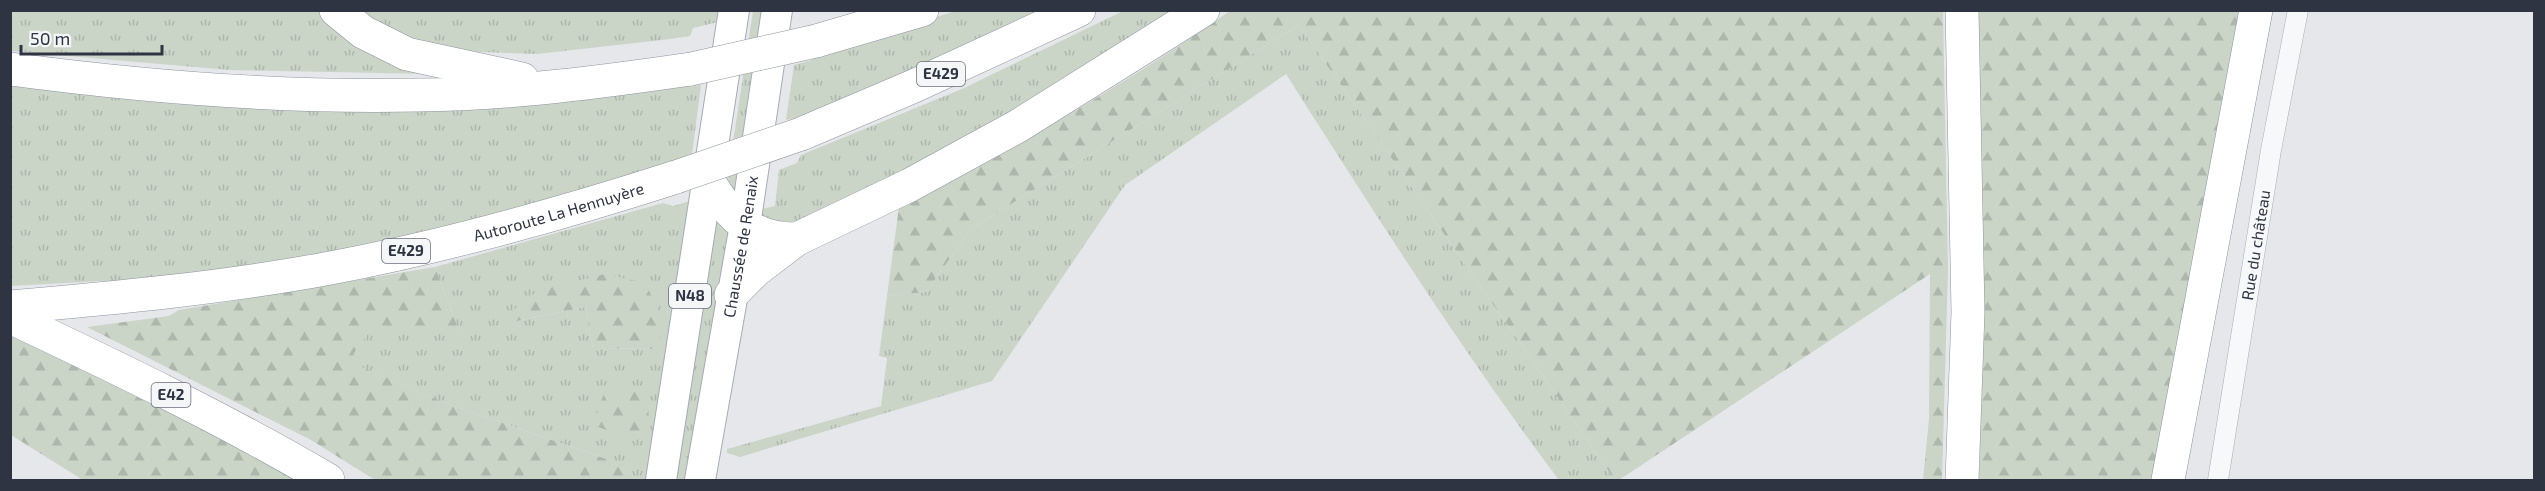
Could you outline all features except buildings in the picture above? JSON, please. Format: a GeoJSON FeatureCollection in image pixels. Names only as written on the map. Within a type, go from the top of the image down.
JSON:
{"type":"FeatureCollection","features":[{"type":"Feature","properties":{"kind":"highway"},"geometry":{"type":"LineString","coordinates":[[336,10],[363,32],[407,54],[503,73],[549,87]]}},
{"type":"Feature","properties":{"kind":"highway"},"geometry":{"type":"LineString","coordinates":[[10,69],[295,95],[421,96],[549,87],[691,69],[816,41],[922,10]]}},
{"type":"Feature","properties":{"kind":"highway","name":"Autoroute La Hennuyère"},"geometry":{"type":"LineString","coordinates":[[10,307],[130,297],[325,269],[467,238],[571,210],[801,134],[914,86],[1079,10]]}},
{"type":"Feature","properties":{"kind":"highway"},"geometry":{"type":"LineString","coordinates":[[731,295],[756,270],[797,239],[910,185],[1018,126],[1203,10]]}},
{"type":"Feature","properties":{"kind":"highway"},"geometry":{"type":"LineString","coordinates":[[1962,10],[1968,312],[1962,480]]}},
{"type":"Feature","properties":{"kind":"highway"},"geometry":{"type":"LineString","coordinates":[[2168,480],[2256,10]]}},
{"type":"Feature","properties":{"kind":"highway"},"geometry":{"type":"LineString","coordinates":[[708,180],[721,202],[745,225],[774,239],[797,239]]}},
{"type":"Feature","properties":{"kind":"highway","name":"E42"},"geometry":{"type":"LineString","coordinates":[[10,317],[124,371],[328,480]]}},
{"type":"Feature","properties":{"kind":"main road","name":"N48"},"geometry":{"type":"LineString","coordinates":[[661,480],[734,10]]}},
{"type":"Feature","properties":{"kind":"main road","name":"Chaussée de Renaix"},"geometry":{"type":"LineString","coordinates":[[700,480],[745,225],[777,10]]}},
{"type":"Feature","properties":{"kind":"street","name":"Rue du château"},"geometry":{"type":"LineString","coordinates":[[2218,480],[2271,150],[2298,10]]}},
{"type":"Feature","properties":{"kind":"green space"},"geometry":{"type":"Polygon","coordinates":[[[11,11],[719,11],[718,22],[693,28],[690,36],[670,39],[537,54],[449,51],[432,74],[229,70],[11,51],[11,11]]]}},
{"type":"Feature","properties":{"kind":"green space"},"geometry":{"type":"Polygon","coordinates":[[[753,11],[767,11],[740,184],[732,195],[728,175],[753,11]]]}},
{"type":"Feature","properties":{"kind":"green space"},"geometry":{"type":"Polygon","coordinates":[[[956,11],[1056,11],[803,116],[786,120],[794,65],[812,60],[815,53],[956,11]]]}},
{"type":"Feature","properties":{"kind":"green space"},"geometry":{"type":"Polygon","coordinates":[[[1123,11],[1189,11],[816,225],[757,221],[758,210],[775,206],[779,170],[797,163],[801,155],[962,89],[1123,11]]]}},
{"type":"Feature","properties":{"kind":"green space"},"geometry":{"type":"Polygon","coordinates":[[[1230,11],[1943,11],[1948,269],[1942,480],[1923,480],[1929,419],[1930,274],[1619,480],[1615,480],[1299,25],[971,229],[926,292],[887,296],[899,207],[1068,115],[1150,65],[1230,11]]]}},
{"type":"Feature","properties":{"kind":"green space"},"geometry":{"type":"Polygon","coordinates":[[[1977,11],[2242,11],[2153,480],[1979,480],[1984,294],[1977,11]]]}},
{"type":"Feature","properties":{"kind":"green space"},"geometry":{"type":"Polygon","coordinates":[[[1299,25],[1615,480],[1559,480],[1453,331],[1286,74],[1125,185],[992,381],[740,457],[727,453],[727,449],[881,406],[887,358],[879,356],[887,296],[926,292],[971,229],[1299,25]]]}},
{"type":"Feature","properties":{"kind":"green space"},"geometry":{"type":"Polygon","coordinates":[[[11,80],[701,85],[692,154],[574,198],[268,269],[118,284],[101,281],[11,286],[11,80]]]}},
{"type":"Feature","properties":{"kind":"green space"},"geometry":{"type":"Polygon","coordinates":[[[690,201],[651,480],[639,480],[612,461],[448,404],[347,361],[370,331],[459,331],[435,267],[663,203],[673,206],[690,201]],[[645,283],[512,322],[585,307],[593,348],[659,349],[645,283]]]}},
{"type":"Feature","properties":{"kind":"green space"},"geometry":{"type":"Polygon","coordinates":[[[714,203],[735,226],[694,480],[675,480],[714,203]]]}},
{"type":"Feature","properties":{"kind":"green space"},"geometry":{"type":"Polygon","coordinates":[[[435,267],[459,331],[370,331],[348,361],[448,404],[612,461],[639,480],[375,480],[311,440],[87,327],[169,316],[179,310],[435,267]]]}},
{"type":"Feature","properties":{"kind":"green space"},"geometry":{"type":"Polygon","coordinates":[[[605,274],[645,283],[662,317],[659,349],[593,348],[585,307],[512,322],[513,310],[537,291],[605,274]]]}},
{"type":"Feature","properties":{"kind":"green space"},"geometry":{"type":"Polygon","coordinates":[[[10,334],[158,399],[300,480],[83,480],[11,435],[10,334]]]}},
{"type":"Feature","properties":{"kind":"green space"},"geometry":{"type":"Polygon","coordinates":[[[646,388],[650,428],[635,441],[593,425],[604,393],[646,388]]]}}]}
